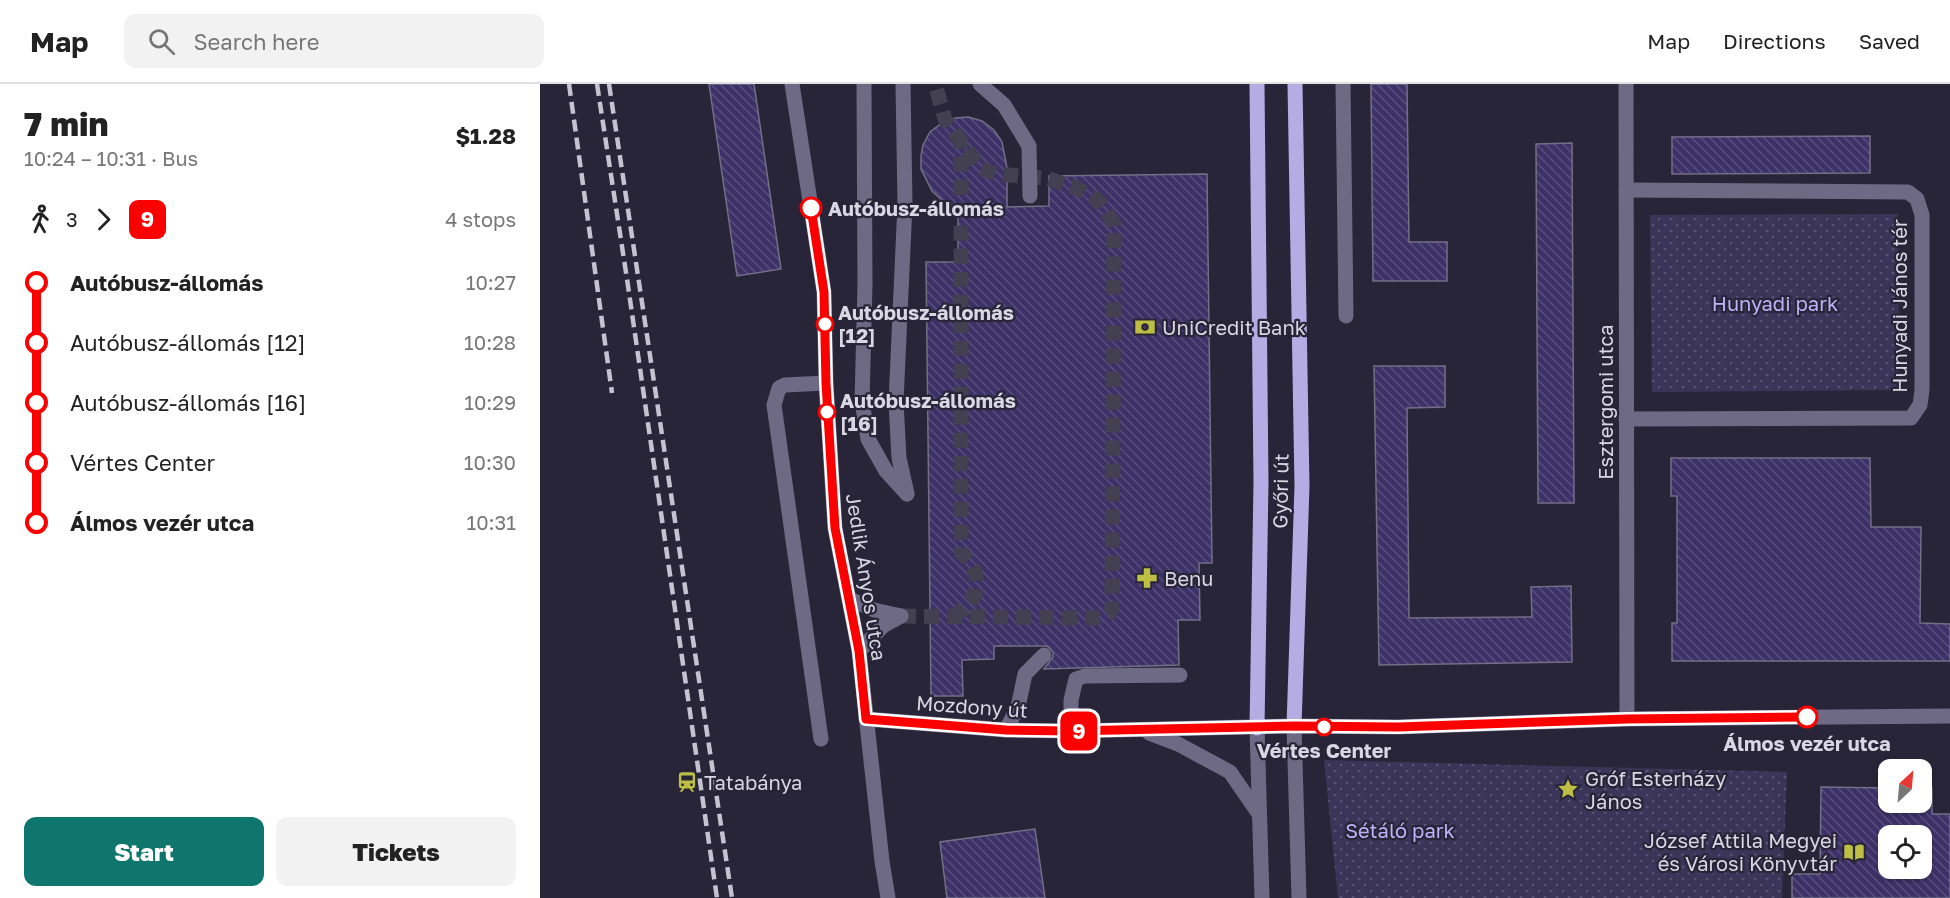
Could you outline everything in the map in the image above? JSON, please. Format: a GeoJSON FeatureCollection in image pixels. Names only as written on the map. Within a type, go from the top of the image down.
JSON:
{"type":"FeatureCollection","features":[{"type":"Feature","properties":{"kind":"main road","name":"Győri út"},"geometry":{"type":"LineString","coordinates":[[1257,84],[1261,482],[1257,728]]}},
{"type":"Feature","properties":{"kind":"main road","name":"Győri út"},"geometry":{"type":"LineString","coordinates":[[1294,726],[1302,486],[1295,84]]}},
{"type":"Feature","properties":{"kind":"street","name":"Jedlik Ányos utca"},"geometry":{"type":"LineString","coordinates":[[792,84],[824,292],[826,383],[835,528],[859,651],[888,898]]}},
{"type":"Feature","properties":{"kind":"street"},"geometry":{"type":"LineString","coordinates":[[864,84],[865,285],[862,401],[868,439],[886,471],[907,494],[899,458],[896,402],[905,204],[903,84]]}},
{"type":"Feature","properties":{"kind":"street"},"geometry":{"type":"LineString","coordinates":[[980,84],[1004,105],[1029,146],[1030,196]]}},
{"type":"Feature","properties":{"kind":"street"},"geometry":{"type":"LineString","coordinates":[[1343,84],[1346,315]]}},
{"type":"Feature","properties":{"kind":"street","name":"Esztergomi utca"},"geometry":{"type":"LineString","coordinates":[[1626,84],[1627,719]]}},
{"type":"Feature","properties":{"kind":"street","name":"Hunyadi János tér"},"geometry":{"type":"LineString","coordinates":[[1626,190],[1908,192],[1917,199],[1922,215],[1922,390],[1920,405],[1911,418],[1626,419]]}},
{"type":"Feature","properties":{"kind":"street"},"geometry":{"type":"LineString","coordinates":[[821,739],[774,405],[778,388],[785,385],[826,383]]}},
{"type":"Feature","properties":{"kind":"street"},"geometry":{"type":"LineString","coordinates":[[850,599],[874,610],[901,616],[882,626],[859,651]]}},
{"type":"Feature","properties":{"kind":"street"},"geometry":{"type":"LineString","coordinates":[[1006,730],[1018,707],[1025,674],[1044,655]]}},
{"type":"Feature","properties":{"kind":"street"},"geometry":{"type":"LineString","coordinates":[[1071,731],[1074,683],[1080,677],[1180,675]]}},
{"type":"Feature","properties":{"kind":"street"},"geometry":{"type":"LineString","coordinates":[[1018,707],[1040,731]]}},
{"type":"Feature","properties":{"kind":"street"},"geometry":{"type":"LineString","coordinates":[[1257,728],[1398,727],[1627,719],[1950,716]]}},
{"type":"Feature","properties":{"kind":"street","name":"Mozdony út"},"geometry":{"type":"LineString","coordinates":[[866,719],[1040,731],[1257,728]]}},
{"type":"Feature","properties":{"kind":"street","name":"Győri út"},"geometry":{"type":"LineString","coordinates":[[1294,726],[1299,898]]}},
{"type":"Feature","properties":{"kind":"street","name":"Győri út"},"geometry":{"type":"LineString","coordinates":[[1257,728],[1262,898]]}},
{"type":"Feature","properties":{"kind":"street"},"geometry":{"type":"LineString","coordinates":[[1141,730],[1178,744],[1230,772],[1260,816]]}},
{"type":"Feature","properties":{"kind":"green space","name":"Hunyadi park"},"geometry":{"type":"Polygon","coordinates":[[[1898,214],[1899,390],[1652,392],[1650,215],[1898,214]]]}},
{"type":"Feature","properties":{"kind":"green space","name":"Sétáló park"},"geometry":{"type":"Polygon","coordinates":[[[1324,760],[1787,772],[1782,898],[1338,898],[1324,760]]]}},
{"type":"Feature","properties":{"kind":"building"},"geometry":{"type":"Polygon","coordinates":[[[709,84],[754,84],[781,269],[737,276],[709,84]]]}},
{"type":"Feature","properties":{"kind":"building"},"geometry":{"type":"Polygon","coordinates":[[[1371,84],[1407,84],[1409,242],[1447,242],[1447,281],[1373,281],[1371,84]]]}},
{"type":"Feature","properties":{"kind":"building"},"geometry":{"type":"Polygon","coordinates":[[[968,117],[982,121],[994,130],[1002,142],[1007,168],[1007,207],[1049,206],[1049,176],[1207,174],[1212,563],[1199,563],[1200,620],[1178,620],[1179,665],[1044,669],[1053,657],[1053,652],[1047,646],[994,646],[994,659],[962,660],[963,696],[931,696],[926,262],[958,262],[958,207],[944,202],[932,191],[921,169],[921,156],[923,145],[930,132],[942,123],[968,117]]]}},
{"type":"Feature","properties":{"kind":"building"},"geometry":{"type":"Polygon","coordinates":[[[1870,136],[1870,173],[1672,174],[1672,137],[1870,136]]]}},
{"type":"Feature","properties":{"kind":"building"},"geometry":{"type":"Polygon","coordinates":[[[1572,143],[1574,503],[1538,503],[1536,144],[1572,143]]]}},
{"type":"Feature","properties":{"kind":"building"},"geometry":{"type":"Polygon","coordinates":[[[1374,366],[1445,366],[1445,407],[1407,408],[1409,618],[1532,617],[1531,587],[1571,586],[1572,662],[1379,665],[1374,366]]]}},
{"type":"Feature","properties":{"kind":"building"},"geometry":{"type":"Polygon","coordinates":[[[1671,458],[1870,458],[1871,527],[1921,527],[1920,623],[1950,624],[1950,661],[1672,661],[1672,623],[1677,623],[1677,496],[1671,496],[1671,458]]]}},
{"type":"Feature","properties":{"kind":"building","name":"József Attila Megyei és Városi Könyvtár"},"geometry":{"type":"Polygon","coordinates":[[[1821,787],[1878,788],[1878,813],[1950,814],[1950,898],[1792,898],[1792,874],[1820,874],[1821,787]]]}},
{"type":"Feature","properties":{"kind":"building"},"geometry":{"type":"Polygon","coordinates":[[[1035,829],[1045,898],[947,898],[940,842],[1035,829]]]}},
{"type":"Feature","properties":{"kind":"tunnel"},"geometry":{"type":"LineString","coordinates":[[901,616],[1096,618],[1110,613],[1112,607],[1114,224],[1098,200],[1074,187],[1046,178],[996,174],[980,168],[945,119],[935,84]]}},
{"type":"Feature","properties":{"kind":"tunnel"},"geometry":{"type":"LineString","coordinates":[[952,617],[969,603],[977,587],[974,571],[961,552],[961,143]]}},
{"type":"Feature","properties":{"kind":"railway"},"geometry":{"type":"LineString","coordinates":[[569,84],[612,393]]}},
{"type":"Feature","properties":{"kind":"railway"},"geometry":{"type":"LineString","coordinates":[[597,84],[717,898]]}},
{"type":"Feature","properties":{"kind":"railway"},"geometry":{"type":"LineString","coordinates":[[609,84],[732,898]]}},
{"type":"Feature","properties":{"kind":"bus line","name":"9"},"geometry":{"type":"LineString","coordinates":[[811,208],[824,292],[826,383],[835,528],[859,651],[866,719],[1006,730],[1071,731],[1294,726],[1398,727],[1627,719],[1807,717]]}},
{"type":"Feature","properties":{"kind":"place","name":"Autóbusz-állomás"},"geometry":{"type":"Point","coordinates":[811,208]}},
{"type":"Feature","properties":{"kind":"place","name":"Autóbusz-állomás [12]"},"geometry":{"type":"Point","coordinates":[825,324]}},
{"type":"Feature","properties":{"kind":"place","name":"UniCredit Bank"},"geometry":{"type":"Point","coordinates":[1145,327]}},
{"type":"Feature","properties":{"kind":"place","name":"Autóbusz-állomás [16]"},"geometry":{"type":"Point","coordinates":[827,412]}},
{"type":"Feature","properties":{"kind":"place","name":"Benu"},"geometry":{"type":"Point","coordinates":[1147,578]}},
{"type":"Feature","properties":{"kind":"place","name":"Álmos vezér utca"},"geometry":{"type":"Point","coordinates":[1807,717]}},
{"type":"Feature","properties":{"kind":"place","name":"Vértes Center"},"geometry":{"type":"Point","coordinates":[1324,727]}},
{"type":"Feature","properties":{"kind":"place","name":"Tatabánya"},"geometry":{"type":"Point","coordinates":[687,782]}},
{"type":"Feature","properties":{"kind":"place","name":"Gróf Esterházy János"},"geometry":{"type":"Point","coordinates":[1568,789]}},
{"type":"Feature","properties":{"kind":"place","name":"József Attila Megyei és Városi Könyvtár"},"geometry":{"type":"Point","coordinates":[1854,852]}}]}
